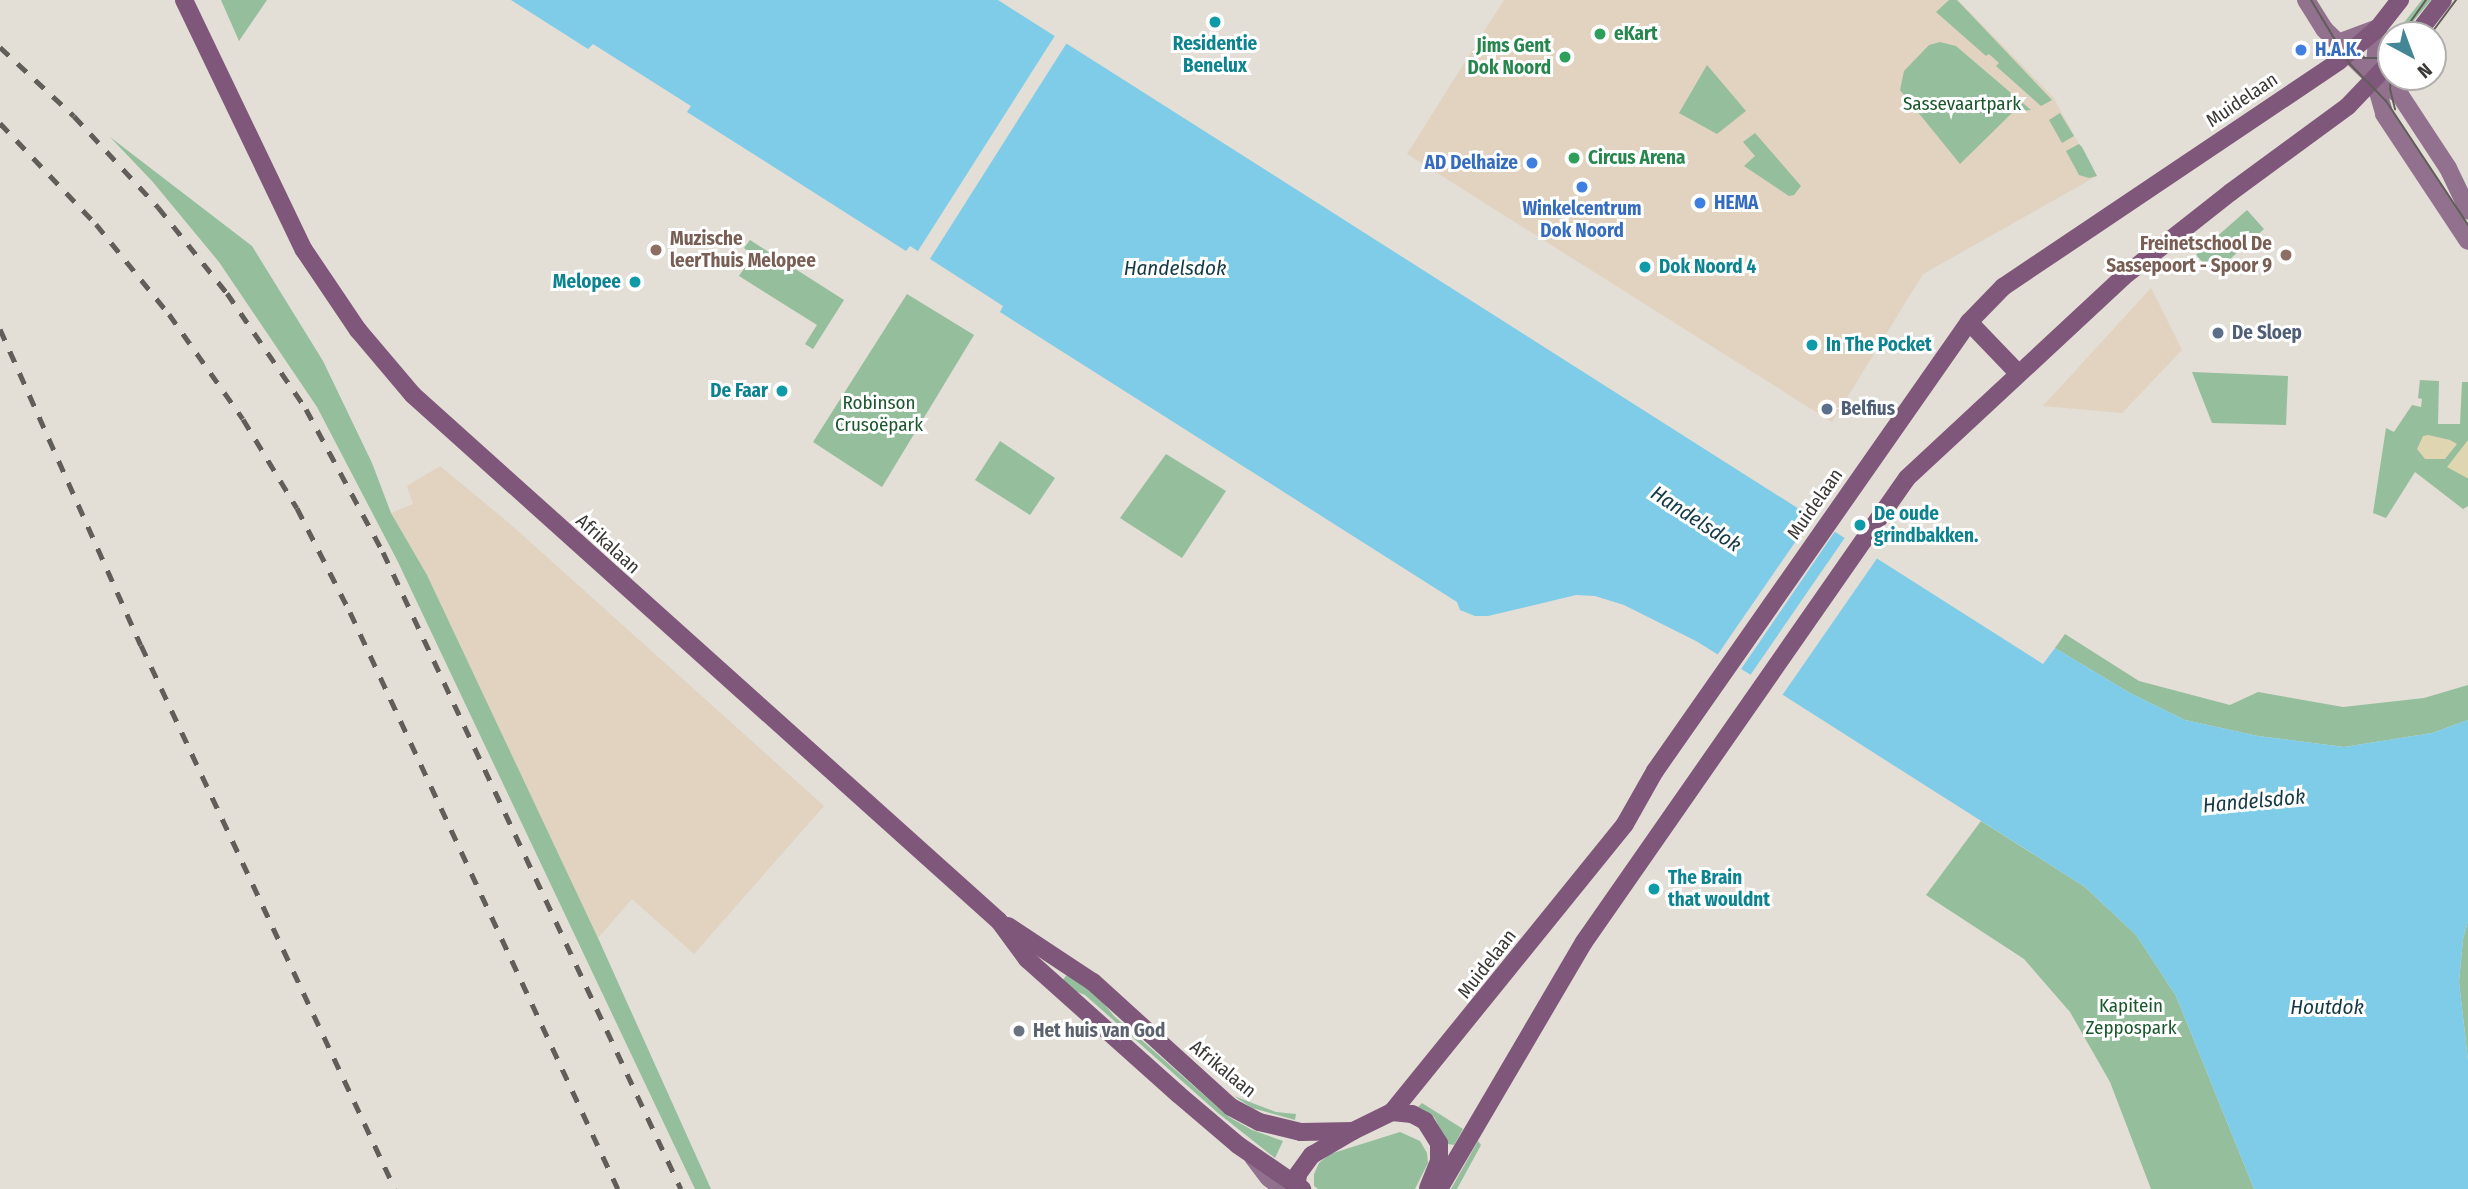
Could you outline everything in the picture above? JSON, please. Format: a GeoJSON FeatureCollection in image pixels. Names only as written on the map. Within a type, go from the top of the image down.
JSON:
{"type":"FeatureCollection","features":[{"type":"Feature","properties":{"kind":"main road","name":"Afrikalaan"},"geometry":{"type":"LineString","coordinates":[[184,0],[256,145],[269,182],[332,295],[413,395],[516,491],[999,921],[1093,982],[1231,1107],[1259,1122],[1294,1131],[1353,1131],[1392,1112]]}},
{"type":"Feature","properties":{"kind":"main road","name":"Muidelaan"},"geometry":{"type":"LineString","coordinates":[[2384,21],[2400,0]]}},
{"type":"Feature","properties":{"kind":"main road"},"geometry":{"type":"LineString","coordinates":[[2427,21],[2443,0]]}},
{"type":"Feature","properties":{"kind":"main road","name":"Muidelaan"},"geometry":{"type":"LineString","coordinates":[[1392,1112],[1625,824],[1655,771],[1969,322],[2004,287],[2343,48],[2377,29]]}},
{"type":"Feature","properties":{"kind":"main road"},"geometry":{"type":"LineString","coordinates":[[1439,1189],[1584,942],[1877,516],[1907,478],[2123,276],[2348,106],[2377,75]]}},
{"type":"Feature","properties":{"kind":"main road"},"geometry":{"type":"LineString","coordinates":[[1969,322],[2018,373]]}},
{"type":"Feature","properties":{"kind":"main road","name":"Afrikalaan"},"geometry":{"type":"LineString","coordinates":[[999,921],[1027,959],[1250,1154],[1294,1188]]}},
{"type":"Feature","properties":{"kind":"main road"},"geometry":{"type":"LineString","coordinates":[[1392,1112],[1412,1114],[1425,1121],[1434,1131],[1439,1143],[1440,1161],[1428,1189]]}},
{"type":"Feature","properties":{"kind":"main road"},"geometry":{"type":"LineString","coordinates":[[1294,1188],[1298,1174],[1311,1155],[1353,1131]]}},
{"type":"Feature","properties":{"kind":"street"},"geometry":{"type":"LineString","coordinates":[[2306,0],[2324,29],[2374,78],[2400,95],[2448,168],[2468,210]]}},
{"type":"Feature","properties":{"kind":"street"},"geometry":{"type":"LineString","coordinates":[[2377,40],[2374,78],[2384,114],[2468,241]]}},
{"type":"Feature","properties":{"kind":"shaded area"},"geometry":{"type":"Polygon","coordinates":[[[1504,0],[1958,0],[2053,97],[2097,176],[1923,274],[1832,422],[1407,154],[1504,0]]]}},
{"type":"Feature","properties":{"kind":"shaded area"},"geometry":{"type":"Polygon","coordinates":[[[2151,288],[2182,350],[2122,413],[2043,406],[2151,288]]]}},
{"type":"Feature","properties":{"kind":"shaded area"},"geometry":{"type":"Polygon","coordinates":[[[440,466],[509,523],[824,806],[694,954],[632,899],[598,938],[427,575],[391,513],[413,504],[407,486],[440,466]]]}},
{"type":"Feature","properties":{"kind":"green space"},"geometry":{"type":"Polygon","coordinates":[[[221,0],[267,0],[239,41],[221,0]]]}},
{"type":"Feature","properties":{"kind":"green space"},"geometry":{"type":"Polygon","coordinates":[[[1949,0],[1957,0],[2052,100],[2041,106],[1996,66],[1999,63],[1989,54],[1986,56],[1936,12],[1949,0]]]}},
{"type":"Feature","properties":{"kind":"green space"},"geometry":{"type":"Polygon","coordinates":[[[2422,0],[2431,0],[2414,21],[2405,21],[2422,0]]]}},
{"type":"Feature","properties":{"kind":"green space","name":"Sassevaartpark"},"geometry":{"type":"Polygon","coordinates":[[[1940,42],[1956,46],[2031,110],[2014,111],[1960,164],[1900,90],[1904,71],[1929,45],[1940,42]]]}},
{"type":"Feature","properties":{"kind":"green space"},"geometry":{"type":"Polygon","coordinates":[[[1707,65],[1746,111],[1717,134],[1679,113],[1707,65]]]}},
{"type":"Feature","properties":{"kind":"green space"},"geometry":{"type":"Polygon","coordinates":[[[2060,113],[2074,136],[2062,143],[2049,120],[2060,113]]]}},
{"type":"Feature","properties":{"kind":"green space"},"geometry":{"type":"Polygon","coordinates":[[[1755,133],[1801,186],[1794,195],[1789,196],[1744,166],[1755,156],[1743,142],[1755,133]]]}},
{"type":"Feature","properties":{"kind":"green space"},"geometry":{"type":"Polygon","coordinates":[[[110,137],[252,246],[323,361],[372,463],[391,513],[427,575],[598,938],[711,1189],[695,1189],[398,562],[317,407],[219,262],[152,181],[110,137]]]}},
{"type":"Feature","properties":{"kind":"green space"},"geometry":{"type":"Polygon","coordinates":[[[2079,144],[2097,176],[2089,178],[2079,175],[2066,151],[2079,144]]]}},
{"type":"Feature","properties":{"kind":"green space"},"geometry":{"type":"Polygon","coordinates":[[[2247,210],[2264,229],[2213,274],[2196,255],[2247,210]]]}},
{"type":"Feature","properties":{"kind":"green space"},"geometry":{"type":"Polygon","coordinates":[[[750,240],[844,300],[813,349],[805,344],[817,325],[739,276],[753,255],[744,248],[750,240]]]}},
{"type":"Feature","properties":{"kind":"green space","name":"Robinson Crusoëpark"},"geometry":{"type":"Polygon","coordinates":[[[907,294],[974,335],[882,487],[813,442],[907,294]]]}},
{"type":"Feature","properties":{"kind":"green space"},"geometry":{"type":"Polygon","coordinates":[[[2192,372],[2288,376],[2286,425],[2212,423],[2192,372]]]}},
{"type":"Feature","properties":{"kind":"green space"},"geometry":{"type":"Polygon","coordinates":[[[2420,380],[2439,381],[2438,424],[2460,424],[2462,382],[2468,382],[2468,506],[2463,509],[2415,472],[2386,518],[2373,513],[2386,428],[2394,432],[2412,405],[2421,407],[2422,399],[2418,398],[2420,380]]]}},
{"type":"Feature","properties":{"kind":"green space"},"geometry":{"type":"Polygon","coordinates":[[[1000,441],[1055,478],[1030,515],[975,480],[1000,441]]]}},
{"type":"Feature","properties":{"kind":"green space"},"geometry":{"type":"Polygon","coordinates":[[[1166,454],[1226,491],[1182,558],[1120,518],[1166,454]]]}},
{"type":"Feature","properties":{"kind":"green space"},"geometry":{"type":"Polygon","coordinates":[[[2065,634],[2139,681],[2230,705],[2258,692],[2343,707],[2424,698],[2468,685],[2468,720],[2432,733],[2344,747],[2258,736],[2185,720],[2130,693],[2055,648],[2065,634]]]}},
{"type":"Feature","properties":{"kind":"green space","name":"Kapitein Zeppospark"},"geometry":{"type":"Polygon","coordinates":[[[1981,821],[2085,887],[2136,935],[2176,996],[2254,1189],[2151,1189],[2110,1082],[2070,1012],[2024,959],[1926,895],[1981,821]]]}},
{"type":"Feature","properties":{"kind":"green space"},"geometry":{"type":"Polygon","coordinates":[[[2468,921],[2468,1060],[2459,982],[2463,939],[2468,921]]]}},
{"type":"Feature","properties":{"kind":"green space"},"geometry":{"type":"Polygon","coordinates":[[[1070,971],[1096,994],[1114,1016],[1229,1117],[1252,1130],[1283,1141],[1275,1158],[1218,1113],[1085,995],[1067,988],[1061,982],[1070,971]]]}},
{"type":"Feature","properties":{"kind":"green space"},"geometry":{"type":"Polygon","coordinates":[[[1234,1096],[1276,1112],[1296,1114],[1295,1120],[1252,1108],[1234,1096]]]}},
{"type":"Feature","properties":{"kind":"green space"},"geometry":{"type":"Polygon","coordinates":[[[1422,1103],[1463,1129],[1454,1145],[1448,1144],[1434,1117],[1418,1107],[1422,1103]]]}},
{"type":"Feature","properties":{"kind":"green space"},"geometry":{"type":"Polygon","coordinates":[[[1400,1132],[1420,1141],[1427,1153],[1428,1163],[1415,1189],[1318,1189],[1314,1186],[1314,1174],[1319,1163],[1330,1154],[1400,1132]]]}},
{"type":"Feature","properties":{"kind":"green space"},"geometry":{"type":"Polygon","coordinates":[[[1478,1141],[1481,1145],[1457,1189],[1451,1189],[1478,1141]]]}},
{"type":"Feature","properties":{"kind":"sand"},"geometry":{"type":"Polygon","coordinates":[[[2428,435],[2457,444],[2445,459],[2425,459],[2417,449],[2423,436],[2428,435]]]}},
{"type":"Feature","properties":{"kind":"sand"},"geometry":{"type":"Polygon","coordinates":[[[2468,440],[2468,478],[2467,478],[2447,467],[2468,440]]]}},
{"type":"Feature","properties":{"kind":"water","name":"Handelsdok"},"geometry":{"type":"Polygon","coordinates":[[[511,0],[998,0],[2043,664],[2055,648],[2130,693],[2185,720],[2258,736],[2344,747],[2432,733],[2468,720],[2468,921],[2463,939],[2459,982],[2468,1060],[2468,1189],[2254,1189],[2176,996],[2136,935],[2085,887],[1696,641],[1624,605],[1595,596],[1576,595],[1488,616],[1475,616],[1460,610],[1457,602],[1000,312],[1003,306],[910,246],[906,251],[687,112],[691,106],[593,44],[588,49],[511,0]]]}},
{"type":"Feature","properties":{"kind":"pier"},"geometry":{"type":"Polygon","coordinates":[[[1056,34],[1068,41],[928,262],[916,254],[1056,34]]]}},
{"type":"Feature","properties":{"kind":"pier"},"geometry":{"type":"Polygon","coordinates":[[[1813,516],[1836,530],[1739,672],[1716,657],[1813,516]]]}},
{"type":"Feature","properties":{"kind":"pier"},"geometry":{"type":"Polygon","coordinates":[[[1846,536],[1878,557],[1781,697],[1749,677],[1846,536]]]}},
{"type":"Feature","properties":{"kind":"tram line"},"geometry":{"type":"LineString","coordinates":[[2311,0],[2349,63],[2386,101],[2468,225]]}},
{"type":"Feature","properties":{"kind":"tram line"},"geometry":{"type":"LineString","coordinates":[[2411,21],[2426,0]]}},
{"type":"Feature","properties":{"kind":"tram line"},"geometry":{"type":"LineString","coordinates":[[2440,21],[2456,0]]}},
{"type":"Feature","properties":{"kind":"tram line"},"geometry":{"type":"LineString","coordinates":[[2341,49],[2364,58],[2377,58]]}},
{"type":"Feature","properties":{"kind":"tram line"},"geometry":{"type":"LineString","coordinates":[[2390,91],[2395,109]]}},
{"type":"Feature","properties":{"kind":"railway"},"geometry":{"type":"LineString","coordinates":[[0,47],[74,116],[158,207],[227,293],[306,409],[383,552],[681,1189]]}},
{"type":"Feature","properties":{"kind":"railway"},"geometry":{"type":"LineString","coordinates":[[0,123],[96,224],[169,314],[243,419],[297,508],[350,612],[618,1189]]}},
{"type":"Feature","properties":{"kind":"railway"},"geometry":{"type":"LineString","coordinates":[[0,329],[141,645],[395,1189]]}},
{"type":"Feature","properties":{"kind":"place","name":"Residentie Benelux"},"geometry":{"type":"Point","coordinates":[1215,22]}},
{"type":"Feature","properties":{"kind":"place","name":"eKart"},"geometry":{"type":"Point","coordinates":[1600,34]}},
{"type":"Feature","properties":{"kind":"place","name":"H.A.K."},"geometry":{"type":"Point","coordinates":[2301,50]}},
{"type":"Feature","properties":{"kind":"place","name":"Jims Gent Dok Noord"},"geometry":{"type":"Point","coordinates":[1565,57]}},
{"type":"Feature","properties":{"kind":"place","name":"Circus Arena"},"geometry":{"type":"Point","coordinates":[1574,158]}},
{"type":"Feature","properties":{"kind":"place","name":"AD Delhaize"},"geometry":{"type":"Point","coordinates":[1532,163]}},
{"type":"Feature","properties":{"kind":"place","name":"Winkelcentrum Dok Noord"},"geometry":{"type":"Point","coordinates":[1582,187]}},
{"type":"Feature","properties":{"kind":"place","name":"HEMA"},"geometry":{"type":"Point","coordinates":[1700,203]}},
{"type":"Feature","properties":{"kind":"place","name":"Muzische leerThuis Melopee"},"geometry":{"type":"Point","coordinates":[656,250]}},
{"type":"Feature","properties":{"kind":"place","name":"Freinetschool De Sassepoort - Spoor 9"},"geometry":{"type":"Point","coordinates":[2286,255]}},
{"type":"Feature","properties":{"kind":"place","name":"Dok Noord 4"},"geometry":{"type":"Point","coordinates":[1645,267]}},
{"type":"Feature","properties":{"kind":"place","name":"Melopee"},"geometry":{"type":"Point","coordinates":[635,282]}},
{"type":"Feature","properties":{"kind":"place","name":"De Sloep"},"geometry":{"type":"Point","coordinates":[2218,333]}},
{"type":"Feature","properties":{"kind":"place","name":"In The Pocket"},"geometry":{"type":"Point","coordinates":[1812,345]}},
{"type":"Feature","properties":{"kind":"place","name":"De Faar"},"geometry":{"type":"Point","coordinates":[782,391]}},
{"type":"Feature","properties":{"kind":"place","name":"Belfius"},"geometry":{"type":"Point","coordinates":[1827,409]}},
{"type":"Feature","properties":{"kind":"place","name":"De oude grindbakken."},"geometry":{"type":"Point","coordinates":[1860,525]}},
{"type":"Feature","properties":{"kind":"place","name":"The Brain that wouldnt"},"geometry":{"type":"Point","coordinates":[1654,889]}},
{"type":"Feature","properties":{"kind":"place","name":"Het huis van God"},"geometry":{"type":"Point","coordinates":[1019,1031]}},
{"type":"Feature","properties":{"kind":"water label","name":"Houtdok"},"geometry":{"type":"Point","coordinates":[2327,1007]}}]}
